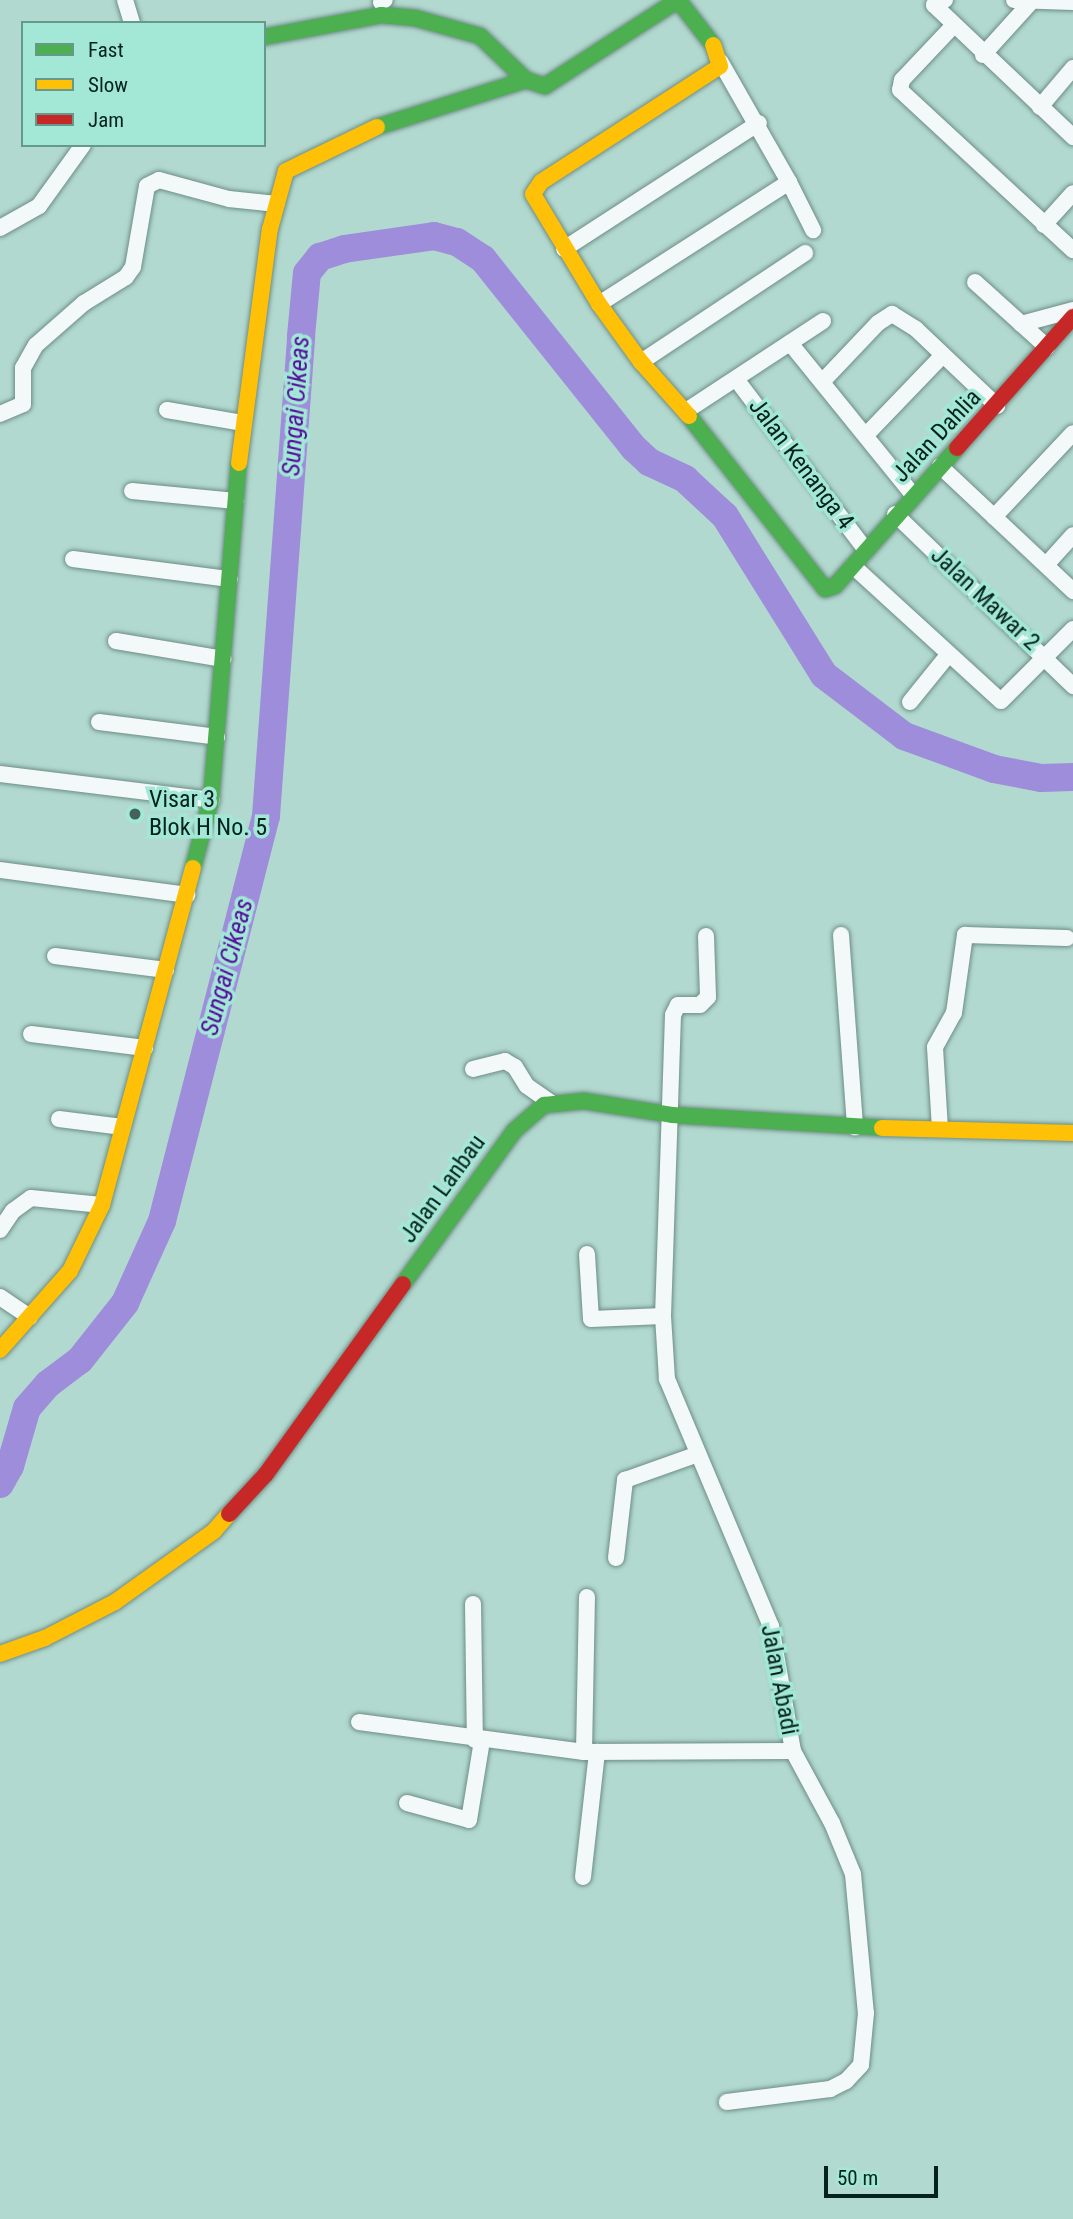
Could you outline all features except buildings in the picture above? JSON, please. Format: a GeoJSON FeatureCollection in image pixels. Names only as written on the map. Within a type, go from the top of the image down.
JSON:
{"type":"FeatureCollection","features":[{"type":"Feature","properties":{"kind":"street"},"geometry":{"type":"LineString","coordinates":[[125,0],[131,21]]}},
{"type":"Feature","properties":{"kind":"street"},"geometry":{"type":"LineString","coordinates":[[266,37],[382,4],[466,29],[493,45],[526,80],[538,87],[555,81],[678,0],[759,123],[813,230]]}},
{"type":"Feature","properties":{"kind":"street"},"geometry":{"type":"LineString","coordinates":[[1014,0],[1062,1]]}},
{"type":"Feature","properties":{"kind":"street"},"geometry":{"type":"LineString","coordinates":[[935,2],[983,55],[1073,137]]}},
{"type":"Feature","properties":{"kind":"street"},"geometry":{"type":"LineString","coordinates":[[983,55],[1031,2]]}},
{"type":"Feature","properties":{"kind":"street"},"geometry":{"type":"LineString","coordinates":[[954,25],[902,80],[900,90],[1073,250]]}},
{"type":"Feature","properties":{"kind":"street"},"geometry":{"type":"LineString","coordinates":[[720,61],[709,75],[551,176],[533,194],[599,304],[641,362],[686,411],[824,321]]}},
{"type":"Feature","properties":{"kind":"street"},"geometry":{"type":"LineString","coordinates":[[1040,107],[1073,68]]}},
{"type":"Feature","properties":{"kind":"street"},"geometry":{"type":"LineString","coordinates":[[0,1350],[70,1270],[102,1205],[211,800],[242,423],[263,267],[286,171],[298,162],[393,119],[526,80]]}},
{"type":"Feature","properties":{"kind":"street"},"geometry":{"type":"LineString","coordinates":[[564,249],[759,123]]}},
{"type":"Feature","properties":{"kind":"street"},"geometry":{"type":"LineString","coordinates":[[0,228],[39,206],[82,147]]}},
{"type":"Feature","properties":{"kind":"street"},"geometry":{"type":"LineString","coordinates":[[0,414],[23,404],[23,368],[36,345],[84,303],[126,277],[133,267],[147,186],[159,180],[229,199],[277,204]]}},
{"type":"Feature","properties":{"kind":"street"},"geometry":{"type":"LineString","coordinates":[[599,304],[789,182]]}},
{"type":"Feature","properties":{"kind":"street"},"geometry":{"type":"LineString","coordinates":[[1044,225],[1073,193]]}},
{"type":"Feature","properties":{"kind":"street"},"geometry":{"type":"LineString","coordinates":[[641,362],[805,253]]}},
{"type":"Feature","properties":{"kind":"street"},"geometry":{"type":"LineString","coordinates":[[975,282],[1047,347]]}},
{"type":"Feature","properties":{"kind":"street"},"geometry":{"type":"LineString","coordinates":[[1021,324],[1073,310]]}},
{"type":"Feature","properties":{"kind":"street"},"geometry":{"type":"LineString","coordinates":[[822,382],[878,323],[892,314],[943,355],[997,406]]}},
{"type":"Feature","properties":{"kind":"street","name":"Jalan Dahlia"},"geometry":{"type":"LineString","coordinates":[[686,411],[817,585],[825,589],[835,586],[895,514],[997,406],[1073,317]]}},
{"type":"Feature","properties":{"kind":"street"},"geometry":{"type":"LineString","coordinates":[[790,343],[913,495]]}},
{"type":"Feature","properties":{"kind":"street"},"geometry":{"type":"LineString","coordinates":[[866,435],[943,355]]}},
{"type":"Feature","properties":{"kind":"street","name":"Jalan Kenanga 4"},"geometry":{"type":"LineString","coordinates":[[736,379],[866,550]]}},
{"type":"Feature","properties":{"kind":"street"},"geometry":{"type":"LineString","coordinates":[[167,410],[242,423]]}},
{"type":"Feature","properties":{"kind":"street"},"geometry":{"type":"LineString","coordinates":[[994,517],[1073,433]]}},
{"type":"Feature","properties":{"kind":"street"},"geometry":{"type":"LineString","coordinates":[[940,466],[1073,591]]}},
{"type":"Feature","properties":{"kind":"street"},"geometry":{"type":"LineString","coordinates":[[132,491],[236,501]]}},
{"type":"Feature","properties":{"kind":"street","name":"Jalan Mawar 2"},"geometry":{"type":"LineString","coordinates":[[895,514],[1073,686]]}},
{"type":"Feature","properties":{"kind":"street"},"geometry":{"type":"LineString","coordinates":[[1046,565],[1073,535]]}},
{"type":"Feature","properties":{"kind":"street"},"geometry":{"type":"LineString","coordinates":[[73,559],[230,579]]}},
{"type":"Feature","properties":{"kind":"street"},"geometry":{"type":"LineString","coordinates":[[853,566],[1001,701],[1047,658],[1073,629]]}},
{"type":"Feature","properties":{"kind":"street"},"geometry":{"type":"LineString","coordinates":[[116,641],[223,659]]}},
{"type":"Feature","properties":{"kind":"street"},"geometry":{"type":"LineString","coordinates":[[910,702],[948,655]]}},
{"type":"Feature","properties":{"kind":"street"},"geometry":{"type":"LineString","coordinates":[[99,722],[217,737]]}},
{"type":"Feature","properties":{"kind":"street"},"geometry":{"type":"LineString","coordinates":[[0,774],[211,800]]}},
{"type":"Feature","properties":{"kind":"street"},"geometry":{"type":"LineString","coordinates":[[0,870],[187,895]]}},
{"type":"Feature","properties":{"kind":"street"},"geometry":{"type":"LineString","coordinates":[[841,934],[855,1127]]}},
{"type":"Feature","properties":{"kind":"street"},"geometry":{"type":"LineString","coordinates":[[940,1129],[935,1047],[954,1013],[965,935],[1067,938]]}},
{"type":"Feature","properties":{"kind":"street","name":"Jalan Abadi"},"geometry":{"type":"LineString","coordinates":[[706,936],[708,997],[700,1005],[678,1005],[673,1014],[672,1115],[663,1315],[667,1379],[771,1626],[793,1751],[832,1823],[853,1874],[866,2013],[864,2053],[853,2073],[830,2089],[727,2102]]}},
{"type":"Feature","properties":{"kind":"street"},"geometry":{"type":"LineString","coordinates":[[55,956],[166,970]]}},
{"type":"Feature","properties":{"kind":"street"},"geometry":{"type":"LineString","coordinates":[[31,1034],[145,1048]]}},
{"type":"Feature","properties":{"kind":"street"},"geometry":{"type":"LineString","coordinates":[[473,1069],[505,1061],[527,1086],[551,1103],[584,1101],[672,1115],[855,1127],[1073,1133]]}},
{"type":"Feature","properties":{"kind":"street","name":"Jalan Lanbau"},"geometry":{"type":"LineString","coordinates":[[0,1654],[45,1638],[115,1601],[214,1531],[266,1474],[514,1130],[536,1110],[551,1103]]}},
{"type":"Feature","properties":{"kind":"street"},"geometry":{"type":"LineString","coordinates":[[59,1119],[122,1127]]}},
{"type":"Feature","properties":{"kind":"street"},"geometry":{"type":"LineString","coordinates":[[0,1230],[13,1211],[31,1198],[102,1205]]}},
{"type":"Feature","properties":{"kind":"street"},"geometry":{"type":"LineString","coordinates":[[587,1254],[591,1319],[663,1315]]}},
{"type":"Feature","properties":{"kind":"street"},"geometry":{"type":"LineString","coordinates":[[0,1297],[30,1317]]}},
{"type":"Feature","properties":{"kind":"street"},"geometry":{"type":"LineString","coordinates":[[616,1558],[625,1480],[698,1454]]}},
{"type":"Feature","properties":{"kind":"street"},"geometry":{"type":"LineString","coordinates":[[583,1877],[590,1752],[587,1597]]}},
{"type":"Feature","properties":{"kind":"street"},"geometry":{"type":"LineString","coordinates":[[407,1803],[469,1820],[479,1740],[473,1604]]}},
{"type":"Feature","properties":{"kind":"street"},"geometry":{"type":"LineString","coordinates":[[359,1722],[479,1740],[590,1752],[793,1751]]}},
{"type":"Feature","properties":{"kind":"waterway","name":"Sungai Cikeas"},"geometry":{"type":"LineString","coordinates":[[0,1484],[10,1466],[27,1408],[48,1384],[80,1360],[125,1303],[162,1221],[266,816],[307,273],[320,257],[344,249],[434,236],[457,242],[483,259],[634,448],[649,462],[685,479],[725,516],[824,675],[904,736],[994,769],[1041,778],[1073,777]]}},
{"type":"Feature","properties":{"kind":"traffic: fast"},"geometry":{"type":"LineString","coordinates":[[266,37],[381,15],[415,18],[480,36],[526,80],[545,86],[678,0],[713,45]]}},
{"type":"Feature","properties":{"kind":"traffic: fast"},"geometry":{"type":"LineString","coordinates":[[377,127],[526,80]]}},
{"type":"Feature","properties":{"kind":"traffic: fast"},"geometry":{"type":"LineString","coordinates":[[689,416],[825,589],[835,586],[957,448]]}},
{"type":"Feature","properties":{"kind":"traffic: fast"},"geometry":{"type":"LineString","coordinates":[[193,868],[211,800],[239,463]]}},
{"type":"Feature","properties":{"kind":"traffic: fast"},"geometry":{"type":"LineString","coordinates":[[403,1284],[514,1131],[544,1105],[584,1101],[672,1115],[882,1128]]}},
{"type":"Feature","properties":{"kind":"traffic: slow"},"geometry":{"type":"LineString","coordinates":[[689,416],[641,362],[599,304],[533,194],[541,182],[720,66],[713,45]]}},
{"type":"Feature","properties":{"kind":"traffic: slow"},"geometry":{"type":"LineString","coordinates":[[239,463],[270,229],[286,171],[377,127]]}},
{"type":"Feature","properties":{"kind":"traffic: slow"},"geometry":{"type":"LineString","coordinates":[[0,1350],[70,1271],[102,1205],[193,868]]}},
{"type":"Feature","properties":{"kind":"traffic: slow"},"geometry":{"type":"LineString","coordinates":[[882,1128],[1073,1133]]}},
{"type":"Feature","properties":{"kind":"traffic: slow"},"geometry":{"type":"LineString","coordinates":[[0,1654],[45,1638],[115,1602],[214,1531],[229,1514]]}},
{"type":"Feature","properties":{"kind":"traffic: jam"},"geometry":{"type":"LineString","coordinates":[[957,448],[1073,317]]}},
{"type":"Feature","properties":{"kind":"traffic: jam"},"geometry":{"type":"LineString","coordinates":[[229,1514],[266,1474],[403,1284]]}},
{"type":"Feature","properties":{"kind":"place","name":"Visar 3 Blok H No. 5"},"geometry":{"type":"Point","coordinates":[135,814]}}]}
